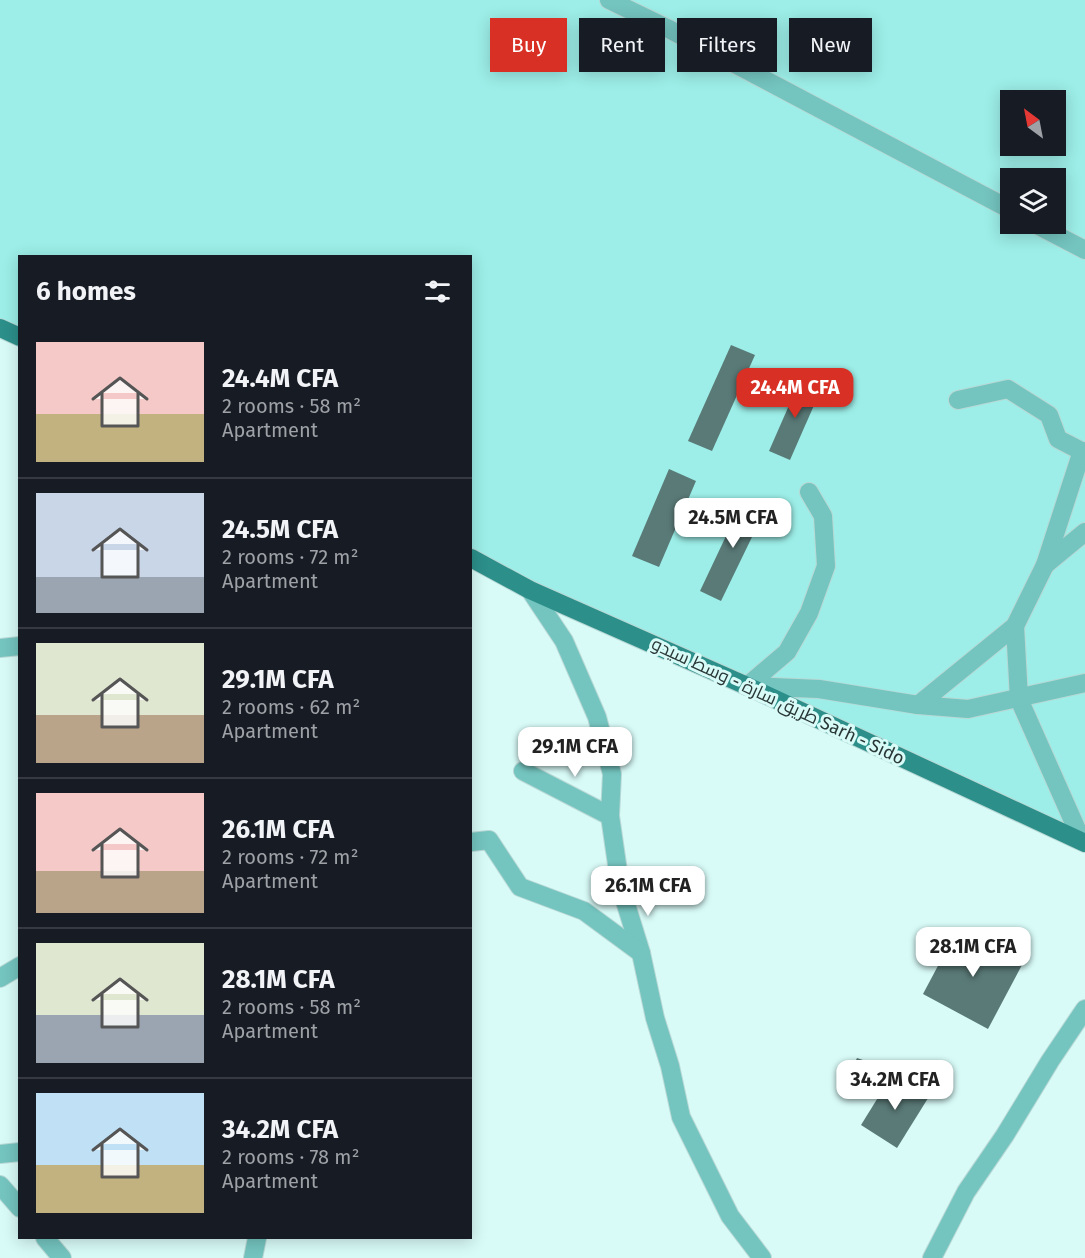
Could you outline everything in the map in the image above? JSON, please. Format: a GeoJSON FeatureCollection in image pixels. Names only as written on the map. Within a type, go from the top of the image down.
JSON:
{"type":"FeatureCollection","features":[{"type":"Feature","properties":{"kind":"main road"},"geometry":{"type":"LineString","coordinates":[[0,328],[18,336]]}},
{"type":"Feature","properties":{"kind":"main road","name":"طريق سارة - وسط سيدو Sarh - Sido"},"geometry":{"type":"LineString","coordinates":[[472,559],[530,590],[747,686],[1083,842]]}},
{"type":"Feature","properties":{"kind":"street"},"geometry":{"type":"LineString","coordinates":[[609,0],[667,28],[1000,204]]}},
{"type":"Feature","properties":{"kind":"street"},"geometry":{"type":"LineString","coordinates":[[1054,234],[1085,250]]}},
{"type":"Feature","properties":{"kind":"street"},"geometry":{"type":"LineString","coordinates":[[918,705],[1015,626],[1045,565],[1083,452],[1058,439],[1049,415],[1008,389],[958,400]]}},
{"type":"Feature","properties":{"kind":"street"},"geometry":{"type":"LineString","coordinates":[[747,686],[788,652],[809,613],[826,566],[824,516],[809,492]]}},
{"type":"Feature","properties":{"kind":"street"},"geometry":{"type":"LineString","coordinates":[[1045,565],[1085,532]]}},
{"type":"Feature","properties":{"kind":"street"},"geometry":{"type":"LineString","coordinates":[[530,590],[564,641],[597,717],[612,774],[610,816],[620,885],[641,953],[655,1018],[670,1066],[681,1117],[730,1216],[762,1258]]}},
{"type":"Feature","properties":{"kind":"street"},"geometry":{"type":"LineString","coordinates":[[1015,626],[1019,699],[1083,842]]}},
{"type":"Feature","properties":{"kind":"street"},"geometry":{"type":"LineString","coordinates":[[0,648],[18,646]]}},
{"type":"Feature","properties":{"kind":"street"},"geometry":{"type":"LineString","coordinates":[[747,686],[819,690],[918,705],[968,709],[1085,683]]}},
{"type":"Feature","properties":{"kind":"street"},"geometry":{"type":"LineString","coordinates":[[524,771],[610,816]]}},
{"type":"Feature","properties":{"kind":"street"},"geometry":{"type":"LineString","coordinates":[[472,842],[489,840],[520,886],[584,911],[641,953]]}},
{"type":"Feature","properties":{"kind":"street"},"geometry":{"type":"LineString","coordinates":[[0,978],[18,967]]}},
{"type":"Feature","properties":{"kind":"street"},"geometry":{"type":"LineString","coordinates":[[932,1258],[966,1192],[1085,1009]]}},
{"type":"Feature","properties":{"kind":"street"},"geometry":{"type":"LineString","coordinates":[[0,1154],[18,1152]]}},
{"type":"Feature","properties":{"kind":"street"},"geometry":{"type":"LineString","coordinates":[[0,1185],[18,1206]]}},
{"type":"Feature","properties":{"kind":"street"},"geometry":{"type":"LineString","coordinates":[[46,1239],[62,1258]]}},
{"type":"Feature","properties":{"kind":"street"},"geometry":{"type":"LineString","coordinates":[[253,1258],[257,1239]]}},
{"type":"Feature","properties":{"kind":"shaded area"},"geometry":{"type":"Polygon","coordinates":[[[0,0],[1085,0],[1085,843],[472,558],[472,255],[18,255],[18,337],[0,328],[0,0]]]}},
{"type":"Feature","properties":{"kind":"building"},"geometry":{"type":"Polygon","coordinates":[[[731,345],[755,355],[712,451],[688,441],[731,345]]]}},
{"type":"Feature","properties":{"kind":"building"},"geometry":{"type":"Polygon","coordinates":[[[801,378],[822,387],[790,460],[769,451],[801,378]]]}},
{"type":"Feature","properties":{"kind":"building"},"geometry":{"type":"Polygon","coordinates":[[[669,469],[696,481],[659,567],[632,556],[669,469]]]}},
{"type":"Feature","properties":{"kind":"building"},"geometry":{"type":"Polygon","coordinates":[[[744,498],[766,508],[721,601],[700,591],[744,498]]]}},
{"type":"Feature","properties":{"kind":"building"},"geometry":{"type":"Polygon","coordinates":[[[958,928],[1023,963],[988,1029],[923,994],[958,928]]]}},
{"type":"Feature","properties":{"kind":"building"},"geometry":{"type":"Polygon","coordinates":[[[857,1058],[869,1062],[859,1081],[848,1076],[857,1058]]]}},
{"type":"Feature","properties":{"kind":"building"},"geometry":{"type":"Polygon","coordinates":[[[892,1075],[930,1095],[897,1148],[861,1125],[892,1075]]]}}]}
